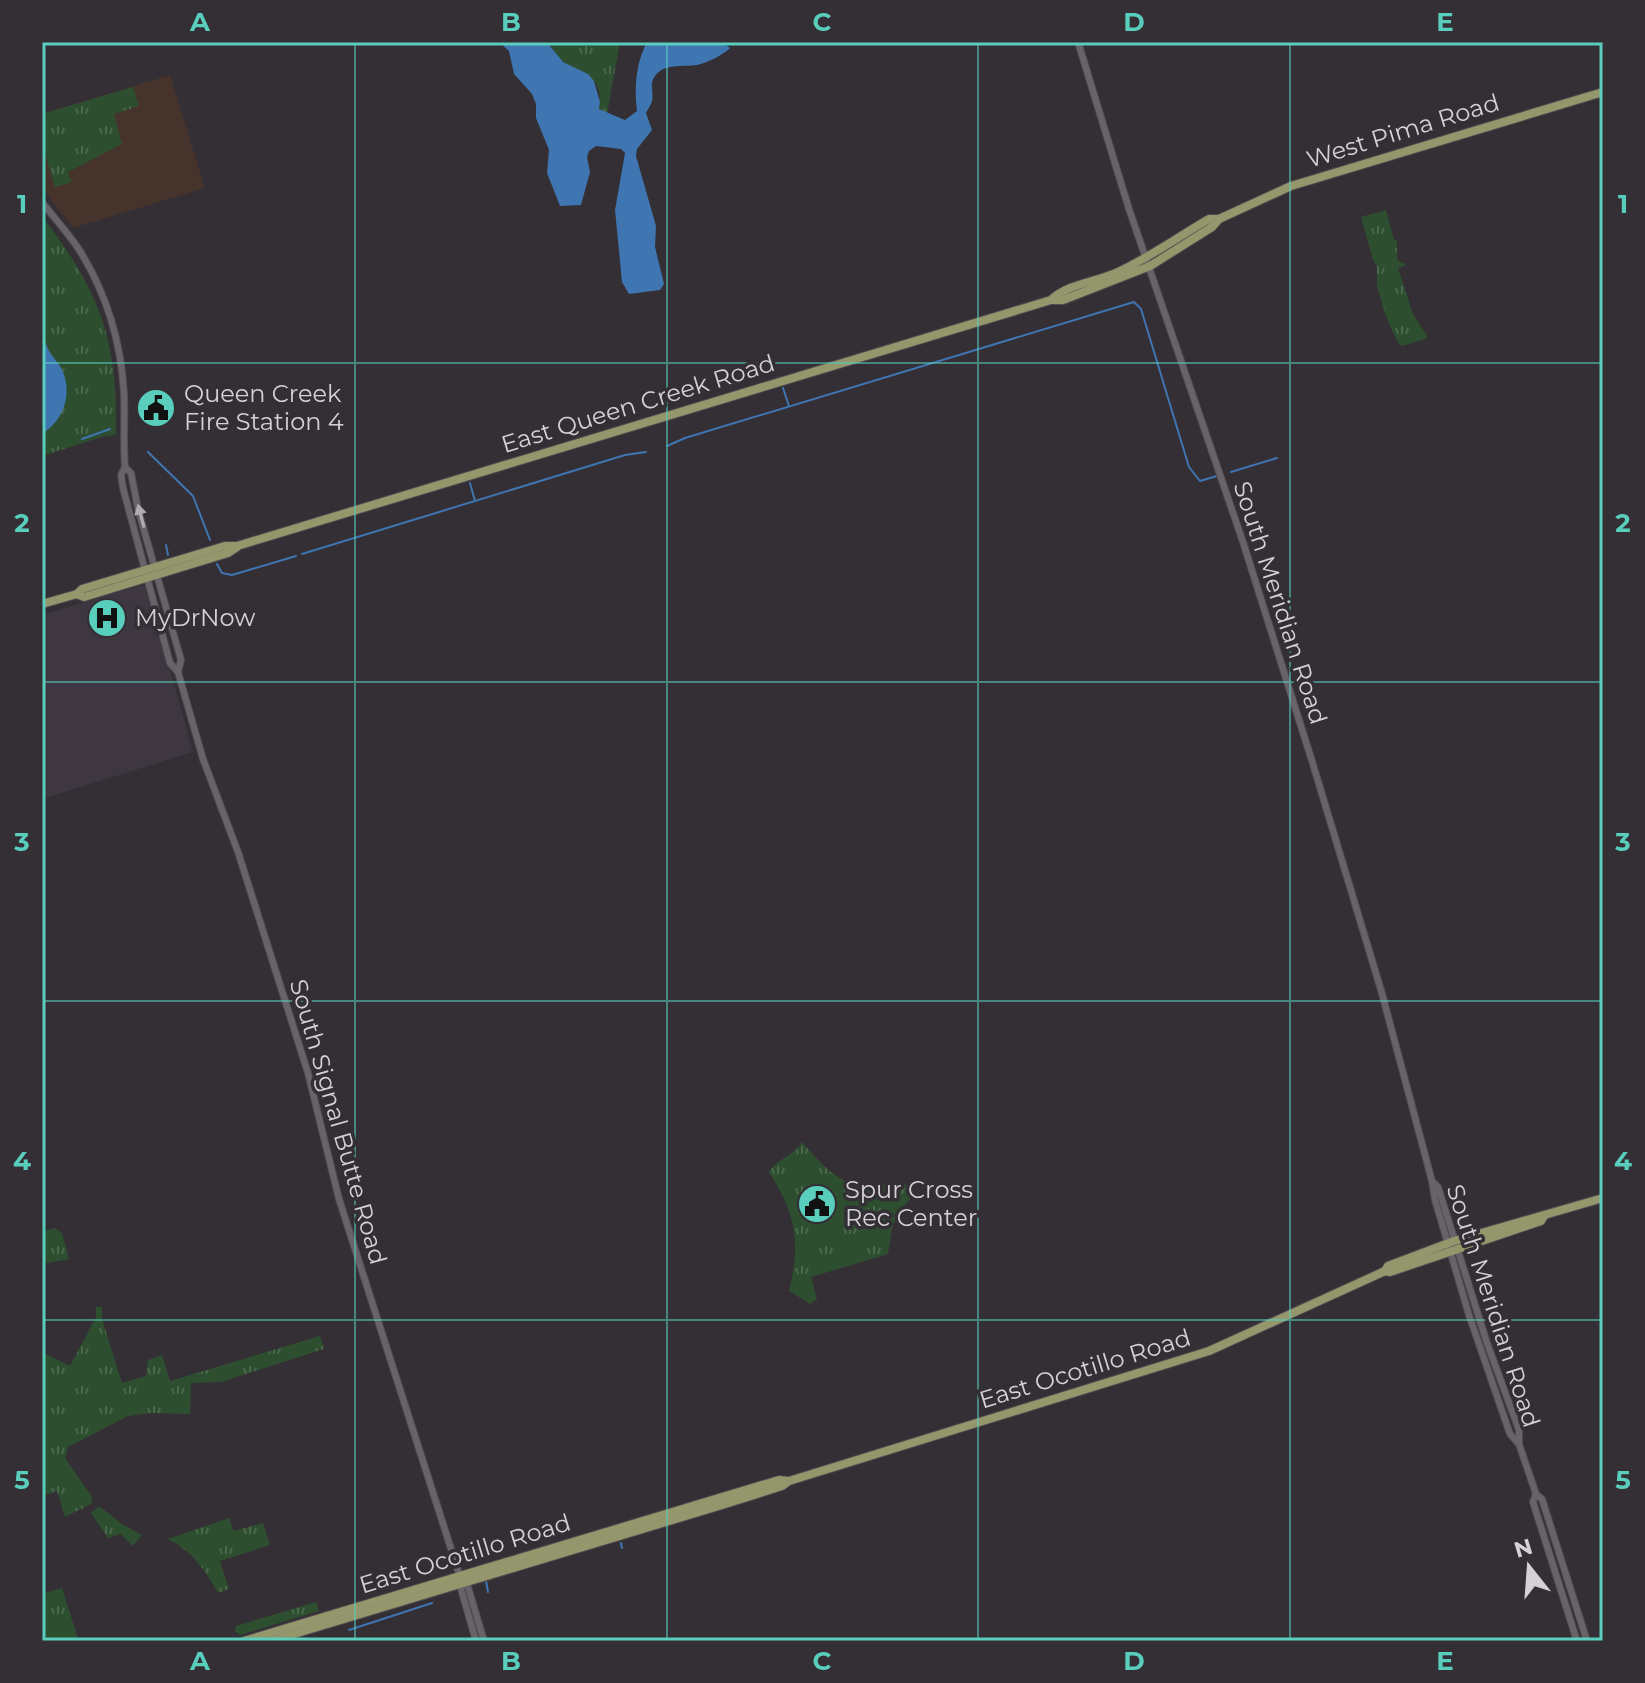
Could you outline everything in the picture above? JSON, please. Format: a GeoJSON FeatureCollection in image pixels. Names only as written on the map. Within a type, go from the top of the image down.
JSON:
{"type":"FeatureCollection","features":[{"type":"Feature","properties":{"kind":"main road","name":"West Pima Road"},"geometry":{"type":"LineString","coordinates":[[1148,262],[1212,227],[1219,219],[1291,186],[1603,92]]}},
{"type":"Feature","properties":{"kind":"main road","name":"East Queen Creek Road"},"geometry":{"type":"LineString","coordinates":[[42,604],[77,594],[82,589],[145,575],[225,546],[237,546],[1051,300],[1076,296],[1148,262]]}},
{"type":"Feature","properties":{"kind":"main road","name":"East Ocotillo Road"},"geometry":{"type":"LineString","coordinates":[[271,1641],[779,1480],[789,1481],[1209,1351],[1385,1271],[1388,1266],[1538,1215],[1544,1216],[1603,1198]]}},
{"type":"Feature","properties":{"kind":"main road","name":"East Ocotillo Road"},"geometry":{"type":"LineString","coordinates":[[244,1641],[461,1580]]}},
{"type":"Feature","properties":{"kind":"street","name":"South Meridian Road"},"geometry":{"type":"LineString","coordinates":[[1078,42],[1312,761],[1381,990],[1432,1181],[1438,1187],[1452,1246],[1510,1434],[1519,1444],[1536,1494],[1542,1499],[1587,1641]]}},
{"type":"Feature","properties":{"kind":"street","name":"South Signal Butte Road"},"geometry":{"type":"LineString","coordinates":[[42,202],[79,250],[111,320],[122,378],[125,467],[121,475],[145,575],[170,663],[178,672],[203,759],[238,852],[308,1073],[339,1199],[461,1580],[476,1641]]}},
{"type":"Feature","properties":{"kind":"street","name":"South Signal Butte Road"},"geometry":{"type":"LineString","coordinates":[[125,467],[131,473],[181,660],[178,672]]}},
{"type":"Feature","properties":{"kind":"street","name":"South Meridian Road"},"geometry":{"type":"LineString","coordinates":[[1536,1494],[1533,1502],[1577,1641]]}},
{"type":"Feature","properties":{"kind":"street","name":"South Signal Butte Road"},"geometry":{"type":"LineString","coordinates":[[461,1580],[468,1587],[484,1641]]}},
{"type":"Feature","properties":{"kind":"shaded area"},"geometry":{"type":"Polygon","coordinates":[[[170,75],[205,188],[73,228],[42,188],[42,114],[170,75]]]}},
{"type":"Feature","properties":{"kind":"shaded area"},"geometry":{"type":"Polygon","coordinates":[[[144,586],[148,592],[156,634],[163,645],[193,752],[42,799],[42,615],[144,586]]]}},
{"type":"Feature","properties":{"kind":"green space"},"geometry":{"type":"Polygon","coordinates":[[[547,42],[620,42],[607,114],[599,109],[600,97],[594,82],[563,62],[547,42]]]}},
{"type":"Feature","properties":{"kind":"green space"},"geometry":{"type":"Polygon","coordinates":[[[133,87],[139,106],[114,114],[122,144],[68,172],[72,182],[55,187],[42,144],[42,114],[133,87]]]}},
{"type":"Feature","properties":{"kind":"green space"},"geometry":{"type":"Polygon","coordinates":[[[1386,210],[1394,240],[1397,241],[1397,260],[1407,265],[1398,268],[1413,314],[1427,336],[1402,346],[1385,314],[1377,286],[1377,266],[1361,217],[1386,210]]]}},
{"type":"Feature","properties":{"kind":"green space"},"geometry":{"type":"Polygon","coordinates":[[[42,216],[78,269],[102,318],[113,371],[116,435],[42,456],[42,216]]]}},
{"type":"Feature","properties":{"kind":"green space"},"geometry":{"type":"Polygon","coordinates":[[[802,1142],[824,1166],[845,1181],[869,1186],[902,1182],[911,1188],[913,1196],[900,1210],[892,1228],[888,1254],[811,1277],[817,1299],[810,1304],[789,1291],[795,1258],[794,1229],[785,1202],[769,1172],[802,1142]]]}},
{"type":"Feature","properties":{"kind":"green space"},"geometry":{"type":"Polygon","coordinates":[[[54,1228],[62,1233],[69,1259],[42,1264],[42,1232],[54,1228]]]}},
{"type":"Feature","properties":{"kind":"green space"},"geometry":{"type":"Polygon","coordinates":[[[96,1307],[102,1307],[102,1319],[122,1383],[146,1376],[148,1360],[162,1355],[170,1381],[320,1336],[324,1349],[221,1382],[191,1383],[190,1414],[128,1416],[68,1447],[65,1458],[92,1497],[91,1504],[65,1517],[57,1491],[42,1496],[42,1360],[46,1354],[70,1366],[96,1317],[96,1307]]]}},
{"type":"Feature","properties":{"kind":"green space"},"geometry":{"type":"Polygon","coordinates":[[[99,1506],[142,1535],[133,1546],[121,1534],[108,1538],[91,1513],[99,1506]]]}},
{"type":"Feature","properties":{"kind":"green space"},"geometry":{"type":"Polygon","coordinates":[[[229,1518],[234,1531],[263,1523],[270,1545],[220,1561],[229,1589],[218,1593],[198,1562],[168,1539],[229,1518]]]}},
{"type":"Feature","properties":{"kind":"green space"},"geometry":{"type":"Polygon","coordinates":[[[62,1588],[78,1639],[47,1641],[42,1624],[42,1594],[62,1588]]]}},
{"type":"Feature","properties":{"kind":"green space"},"geometry":{"type":"Polygon","coordinates":[[[316,1602],[319,1611],[240,1635],[235,1631],[236,1626],[316,1602]]]}},
{"type":"Feature","properties":{"kind":"water"},"geometry":{"type":"Polygon","coordinates":[[[499,42],[547,42],[563,62],[588,74],[594,81],[599,109],[625,120],[637,111],[637,76],[647,42],[722,42],[730,48],[701,64],[664,69],[652,82],[652,101],[646,113],[652,130],[637,149],[636,156],[656,226],[655,247],[664,284],[660,290],[629,294],[622,282],[615,210],[625,153],[621,149],[596,146],[589,151],[590,172],[581,205],[560,206],[547,173],[549,150],[536,118],[536,104],[532,94],[514,74],[509,51],[499,42]]]}},
{"type":"Feature","properties":{"kind":"water"},"geometry":{"type":"Polygon","coordinates":[[[42,306],[46,344],[64,375],[67,394],[56,421],[42,434],[42,306]]]}},
{"type":"Feature","properties":{"kind":"waterway"},"geometry":{"type":"LineString","coordinates":[[667,446],[1134,302],[1141,309],[1189,467],[1200,481],[1217,476]]}},
{"type":"Feature","properties":{"kind":"waterway"},"geometry":{"type":"LineString","coordinates":[[783,388],[789,406]]}},
{"type":"Feature","properties":{"kind":"waterway"},"geometry":{"type":"LineString","coordinates":[[82,439],[110,429]]}},
{"type":"Feature","properties":{"kind":"waterway"},"geometry":{"type":"LineString","coordinates":[[148,452],[193,496],[210,540]]}},
{"type":"Feature","properties":{"kind":"waterway"},"geometry":{"type":"LineString","coordinates":[[302,554],[625,455],[646,452]]}},
{"type":"Feature","properties":{"kind":"waterway"},"geometry":{"type":"LineString","coordinates":[[1231,472],[1277,458]]}},
{"type":"Feature","properties":{"kind":"waterway"},"geometry":{"type":"LineString","coordinates":[[470,483],[475,501]]}},
{"type":"Feature","properties":{"kind":"waterway"},"geometry":{"type":"LineString","coordinates":[[166,545],[168,555]]}},
{"type":"Feature","properties":{"kind":"waterway"},"geometry":{"type":"LineString","coordinates":[[217,564],[222,573],[232,575],[296,556]]}},
{"type":"Feature","properties":{"kind":"waterway"},"geometry":{"type":"LineString","coordinates":[[621,1543],[622,1548]]}},
{"type":"Feature","properties":{"kind":"waterway"},"geometry":{"type":"LineString","coordinates":[[486,1581],[488,1592]]}},
{"type":"Feature","properties":{"kind":"waterway"},"geometry":{"type":"LineString","coordinates":[[349,1630],[432,1603]]}},
{"type":"Feature","properties":{"kind":"place","name":"Queen Creek Fire Station 4"},"geometry":{"type":"Point","coordinates":[156,408]}},
{"type":"Feature","properties":{"kind":"place","name":"MyDrNow"},"geometry":{"type":"Point","coordinates":[107,618]}},
{"type":"Feature","properties":{"kind":"place","name":"Spur Cross Rec Center"},"geometry":{"type":"Point","coordinates":[817,1204]}}]}
